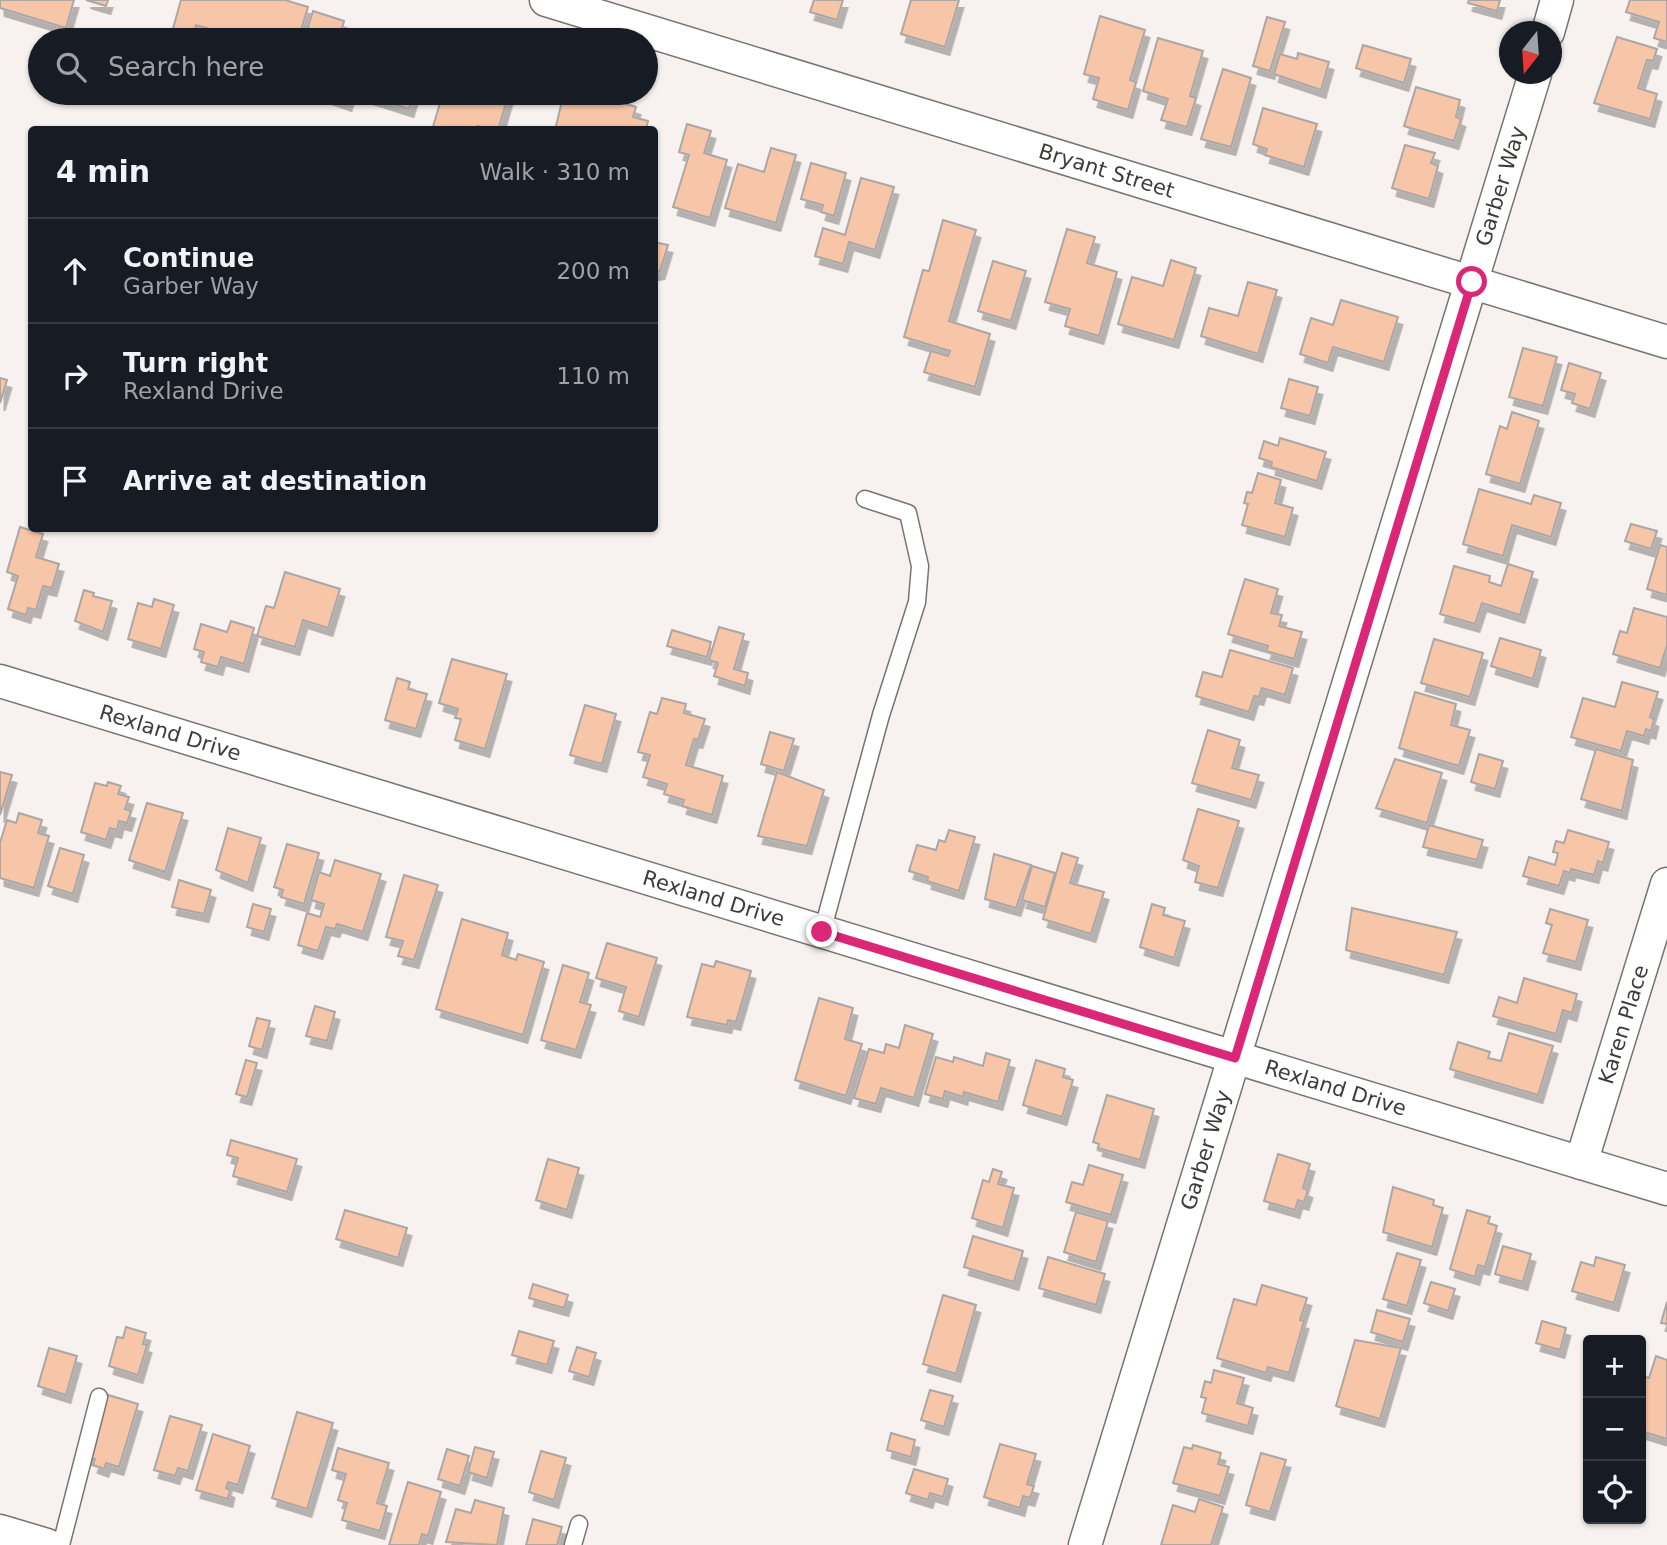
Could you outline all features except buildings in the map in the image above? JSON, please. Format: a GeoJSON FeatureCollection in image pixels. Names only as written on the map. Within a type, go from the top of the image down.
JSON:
{"type":"FeatureCollection","features":[{"type":"Feature","properties":{"kind":"street","name":"Bryant Street"},"geometry":{"type":"LineString","coordinates":[[546,0],[638,28]]}},
{"type":"Feature","properties":{"kind":"street"},"geometry":{"type":"LineString","coordinates":[[1551,21],[1557,0]]}},
{"type":"Feature","properties":{"kind":"street","name":"Bryant Street"},"geometry":{"type":"LineString","coordinates":[[658,34],[1667,342]]}},
{"type":"Feature","properties":{"kind":"street","name":"Garber Way"},"geometry":{"type":"LineString","coordinates":[[1085,1545],[1532,84]]}},
{"type":"Feature","properties":{"kind":"street","name":"Rexland Drive"},"geometry":{"type":"LineString","coordinates":[[0,681],[1667,1189]]}},
{"type":"Feature","properties":{"kind":"street","name":"Karen Place"},"geometry":{"type":"LineString","coordinates":[[1581,1163],[1667,884]]}},
{"type":"Feature","properties":{"kind":"street"},"geometry":{"type":"LineString","coordinates":[[0,1531],[47,1545]]}},
{"type":"Feature","properties":{"kind":"lane"},"geometry":{"type":"LineString","coordinates":[[822,932],[881,715],[917,602],[920,566],[908,513],[864,499]]}},
{"type":"Feature","properties":{"kind":"lane"},"geometry":{"type":"LineString","coordinates":[[61,1545],[99,1397]]}},
{"type":"Feature","properties":{"kind":"lane"},"geometry":{"type":"LineString","coordinates":[[573,1545],[579,1524]]}},
{"type":"Feature","properties":{"kind":"route"},"geometry":{"type":"LineString","coordinates":[[822,932],[1235,1058],[1472,282]]}}]}
